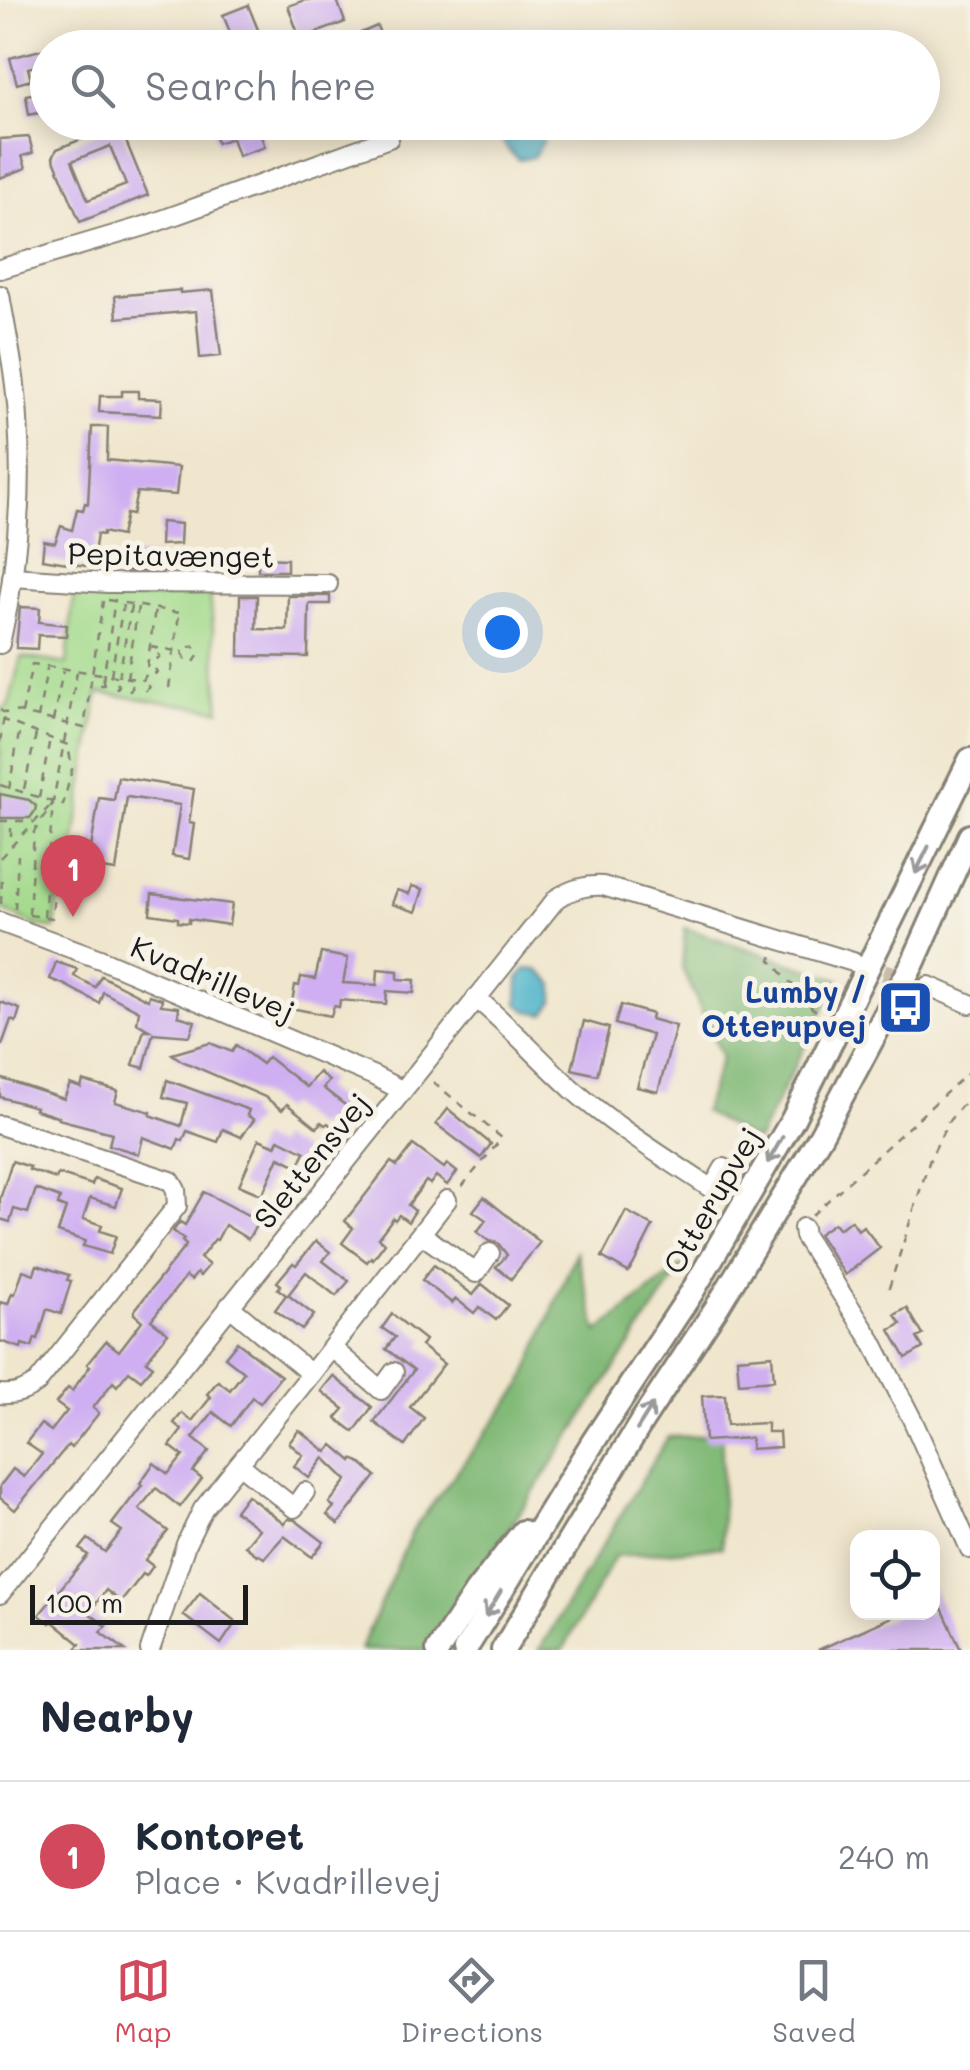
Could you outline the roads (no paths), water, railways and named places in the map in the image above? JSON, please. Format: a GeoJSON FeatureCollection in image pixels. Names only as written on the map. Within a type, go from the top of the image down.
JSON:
{"type":"FeatureCollection","features":[{"type":"Feature","properties":{"kind":"main road","name":"Otterupvej"},"geometry":{"type":"LineString","coordinates":[[466,1650],[593,1442],[692,1292],[793,1120],[970,760]]}},
{"type":"Feature","properties":{"kind":"main road","name":"Otterupvej"},"geometry":{"type":"LineString","coordinates":[[503,1650],[822,1135],[913,963],[970,836]]}},
{"type":"Feature","properties":{"kind":"main road"},"geometry":{"type":"LineString","coordinates":[[438,1650],[476,1592],[593,1442]]}},
{"type":"Feature","properties":{"kind":"main road"},"geometry":{"type":"LineString","coordinates":[[519,1650],[618,1462]]}},
{"type":"Feature","properties":{"kind":"street"},"geometry":{"type":"LineString","coordinates":[[0,269],[148,226],[384,140]]}},
{"type":"Feature","properties":{"kind":"street"},"geometry":{"type":"LineString","coordinates":[[0,295],[15,386],[20,467],[12,576],[0,644]]}},
{"type":"Feature","properties":{"kind":"street","name":"Pepitavænget"},"geometry":{"type":"LineString","coordinates":[[12,576],[108,582],[328,584]]}},
{"type":"Feature","properties":{"kind":"street","name":"Slettensvej"},"geometry":{"type":"LineString","coordinates":[[0,1594],[557,898],[573,889],[604,886],[853,962]]}},
{"type":"Feature","properties":{"kind":"street","name":"Kvadrillevej"},"geometry":{"type":"LineString","coordinates":[[7,916],[401,1090]]}},
{"type":"Feature","properties":{"kind":"street"},"geometry":{"type":"LineString","coordinates":[[936,989],[970,1001]]}},
{"type":"Feature","properties":{"kind":"street"},"geometry":{"type":"LineString","coordinates":[[476,998],[570,1087],[627,1133],[712,1189],[724,1168]]}},
{"type":"Feature","properties":{"kind":"street"},"geometry":{"type":"LineString","coordinates":[[0,1126],[171,1181],[177,1206],[37,1384],[26,1392],[0,1394]]}},
{"type":"Feature","properties":{"kind":"street"},"geometry":{"type":"LineString","coordinates":[[150,1650],[186,1544],[203,1509],[447,1200]]}},
{"type":"Feature","properties":{"kind":"street"},"geometry":{"type":"LineString","coordinates":[[803,1228],[804,1236],[872,1341],[970,1549]]}},
{"type":"Feature","properties":{"kind":"street"},"geometry":{"type":"LineString","coordinates":[[421,1234],[476,1273],[490,1253]]}},
{"type":"Feature","properties":{"kind":"street"},"geometry":{"type":"LineString","coordinates":[[230,1306],[311,1374]]}},
{"type":"Feature","properties":{"kind":"street"},"geometry":{"type":"LineString","coordinates":[[332,1348],[382,1390],[394,1372]]}},
{"type":"Feature","properties":{"kind":"street"},"geometry":{"type":"LineString","coordinates":[[238,1464],[294,1508],[304,1492]]}},
{"type":"Feature","properties":{"kind":"water"},"geometry":{"type":"Polygon","coordinates":[[[502,140],[543,140],[533,157],[519,160],[502,140]]]}},
{"type":"Feature","properties":{"kind":"water"},"geometry":{"type":"Polygon","coordinates":[[[526,969],[538,970],[554,984],[554,1001],[545,1014],[528,1011],[518,1004],[519,977],[526,969]]]}},
{"type":"Feature","properties":{"kind":"tunnel"},"geometry":{"type":"LineString","coordinates":[[858,964],[929,986]]}},
{"type":"Feature","properties":{"kind":"place","name":"Kontoret"},"geometry":{"type":"Point","coordinates":[73,917]}},
{"type":"Feature","properties":{"kind":"place","name":"Lumby / Otterupvej"},"geometry":{"type":"Point","coordinates":[906,1008]}}]}
